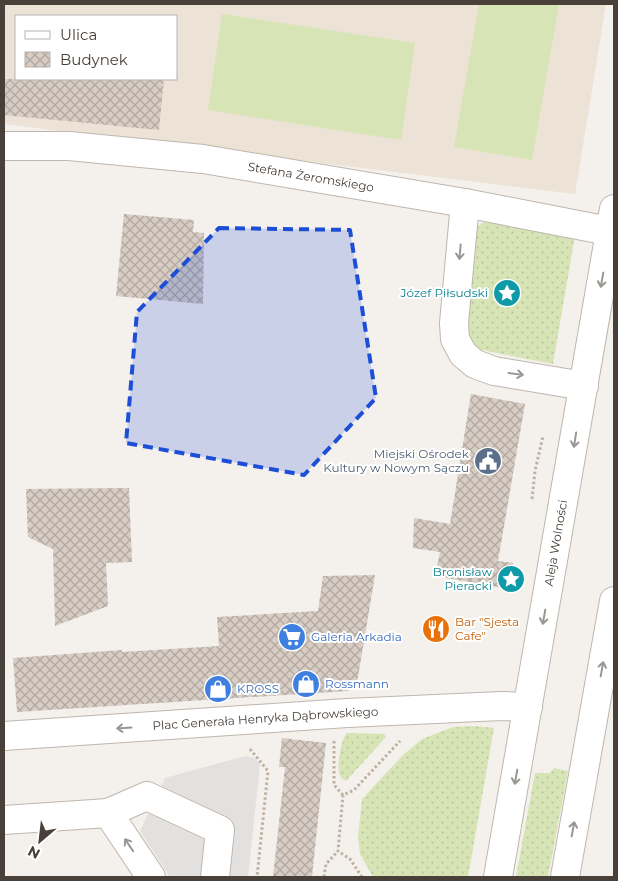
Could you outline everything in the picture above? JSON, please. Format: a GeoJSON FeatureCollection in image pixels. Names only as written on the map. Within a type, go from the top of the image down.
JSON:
{"type":"FeatureCollection","features":[{"type":"Feature","properties":{"kind":"street","name":"Stefana Żeromskiego"},"geometry":{"type":"LineString","coordinates":[[4,146],[70,146],[203,158],[465,203],[613,224]]}},
{"type":"Feature","properties":{"kind":"street"},"geometry":{"type":"LineString","coordinates":[[465,203],[454,323],[455,339],[463,354],[475,364],[494,371],[584,386]]}},
{"type":"Feature","properties":{"kind":"street","name":"Aleja Wolności"},"geometry":{"type":"LineString","coordinates":[[498,877],[613,224]]}},
{"type":"Feature","properties":{"kind":"street"},"geometry":{"type":"LineString","coordinates":[[565,877],[614,601]]}},
{"type":"Feature","properties":{"kind":"street","name":"Plac Generała Henryka Dąbrowskiego"},"geometry":{"type":"LineString","coordinates":[[4,736],[348,713],[501,706],[528,707]]}},
{"type":"Feature","properties":{"kind":"street"},"geometry":{"type":"LineString","coordinates":[[4,820],[108,813],[147,796],[220,830],[215,877]]}},
{"type":"Feature","properties":{"kind":"street"},"geometry":{"type":"LineString","coordinates":[[108,813],[151,877]]}},
{"type":"Feature","properties":{"kind":"path"},"geometry":{"type":"LineString","coordinates":[[324,877],[326,864],[338,852],[343,795],[334,785],[334,739]]}},
{"type":"Feature","properties":{"kind":"path"},"geometry":{"type":"LineString","coordinates":[[343,795],[354,790],[401,740]]}},
{"type":"Feature","properties":{"kind":"path"},"geometry":{"type":"LineString","coordinates":[[249,741],[250,748],[268,772],[257,877]]}},
{"type":"Feature","properties":{"kind":"path"},"geometry":{"type":"LineString","coordinates":[[338,852],[350,859],[362,877]]}},
{"type":"Feature","properties":{"kind":"highlighted area"},"geometry":{"type":"Polygon","coordinates":[[[219,228],[350,230],[376,398],[304,475],[126,443],[137,312],[219,228]]]}},
{"type":"Feature","properties":{"kind":"shaded area"},"geometry":{"type":"Polygon","coordinates":[[[4,4],[606,4],[575,194],[4,124],[4,4]]]}},
{"type":"Feature","properties":{"kind":"shaded area"},"geometry":{"type":"Polygon","coordinates":[[[245,756],[255,758],[260,765],[248,877],[170,877],[140,831],[165,778],[245,756]]]}},
{"type":"Feature","properties":{"kind":"green space"},"geometry":{"type":"Polygon","coordinates":[[[479,4],[559,4],[532,160],[454,147],[479,4]]]}},
{"type":"Feature","properties":{"kind":"green space"},"geometry":{"type":"Polygon","coordinates":[[[222,14],[415,43],[401,140],[208,110],[222,14]]]}},
{"type":"Feature","properties":{"kind":"green space"},"geometry":{"type":"Polygon","coordinates":[[[488,220],[575,235],[553,364],[466,347],[468,290],[476,227],[488,220]]]}},
{"type":"Feature","properties":{"kind":"green space"},"geometry":{"type":"Polygon","coordinates":[[[475,726],[494,728],[468,877],[373,877],[360,854],[358,837],[362,799],[403,755],[422,739],[453,727],[475,726]]]}},
{"type":"Feature","properties":{"kind":"green space"},"geometry":{"type":"Polygon","coordinates":[[[347,733],[384,734],[386,737],[346,781],[340,777],[339,761],[341,747],[347,733]]]}},
{"type":"Feature","properties":{"kind":"green space"},"geometry":{"type":"Polygon","coordinates":[[[554,768],[568,771],[548,877],[516,877],[535,773],[550,773],[554,768]]]}},
{"type":"Feature","properties":{"kind":"building"},"geometry":{"type":"Polygon","coordinates":[[[4,79],[164,80],[159,130],[4,115],[4,79]]]}},
{"type":"Feature","properties":{"kind":"building"},"geometry":{"type":"Polygon","coordinates":[[[124,214],[194,220],[193,232],[204,233],[203,304],[116,296],[124,214]]]}},
{"type":"Feature","properties":{"kind":"building","name":"Miejski Ośrodek Kultury w Nowym Sączu"},"geometry":{"type":"Polygon","coordinates":[[[471,394],[525,404],[498,561],[513,563],[509,589],[435,576],[440,552],[413,548],[414,518],[450,524],[471,394]]]}},
{"type":"Feature","properties":{"kind":"building"},"geometry":{"type":"Polygon","coordinates":[[[129,488],[132,562],[106,563],[108,606],[55,626],[53,549],[28,537],[26,489],[129,488]]]}},
{"type":"Feature","properties":{"kind":"building"},"geometry":{"type":"Polygon","coordinates":[[[375,575],[357,683],[348,691],[17,712],[13,658],[122,650],[122,652],[219,646],[217,617],[318,611],[323,576],[375,575]]]}},
{"type":"Feature","properties":{"kind":"building"},"geometry":{"type":"Polygon","coordinates":[[[282,738],[326,743],[312,877],[273,877],[285,767],[279,767],[282,738]]]}},
{"type":"Feature","properties":{"kind":"place","name":"Józef Piłsudski"},"geometry":{"type":"Point","coordinates":[507,293]}},
{"type":"Feature","properties":{"kind":"place","name":"Miejski Ośrodek Kultury w Nowym Sączu"},"geometry":{"type":"Point","coordinates":[488,461]}},
{"type":"Feature","properties":{"kind":"place","name":"Bronisław Pieracki"},"geometry":{"type":"Point","coordinates":[511,579]}},
{"type":"Feature","properties":{"kind":"place","name":"Bar \"Sjesta Cafe\""},"geometry":{"type":"Point","coordinates":[436,629]}},
{"type":"Feature","properties":{"kind":"place","name":"Galeria Arkadia"},"geometry":{"type":"Point","coordinates":[292,637]}},
{"type":"Feature","properties":{"kind":"place","name":"Rossmann"},"geometry":{"type":"Point","coordinates":[306,684]}},
{"type":"Feature","properties":{"kind":"place","name":"KROSS"},"geometry":{"type":"Point","coordinates":[218,689]}}]}
